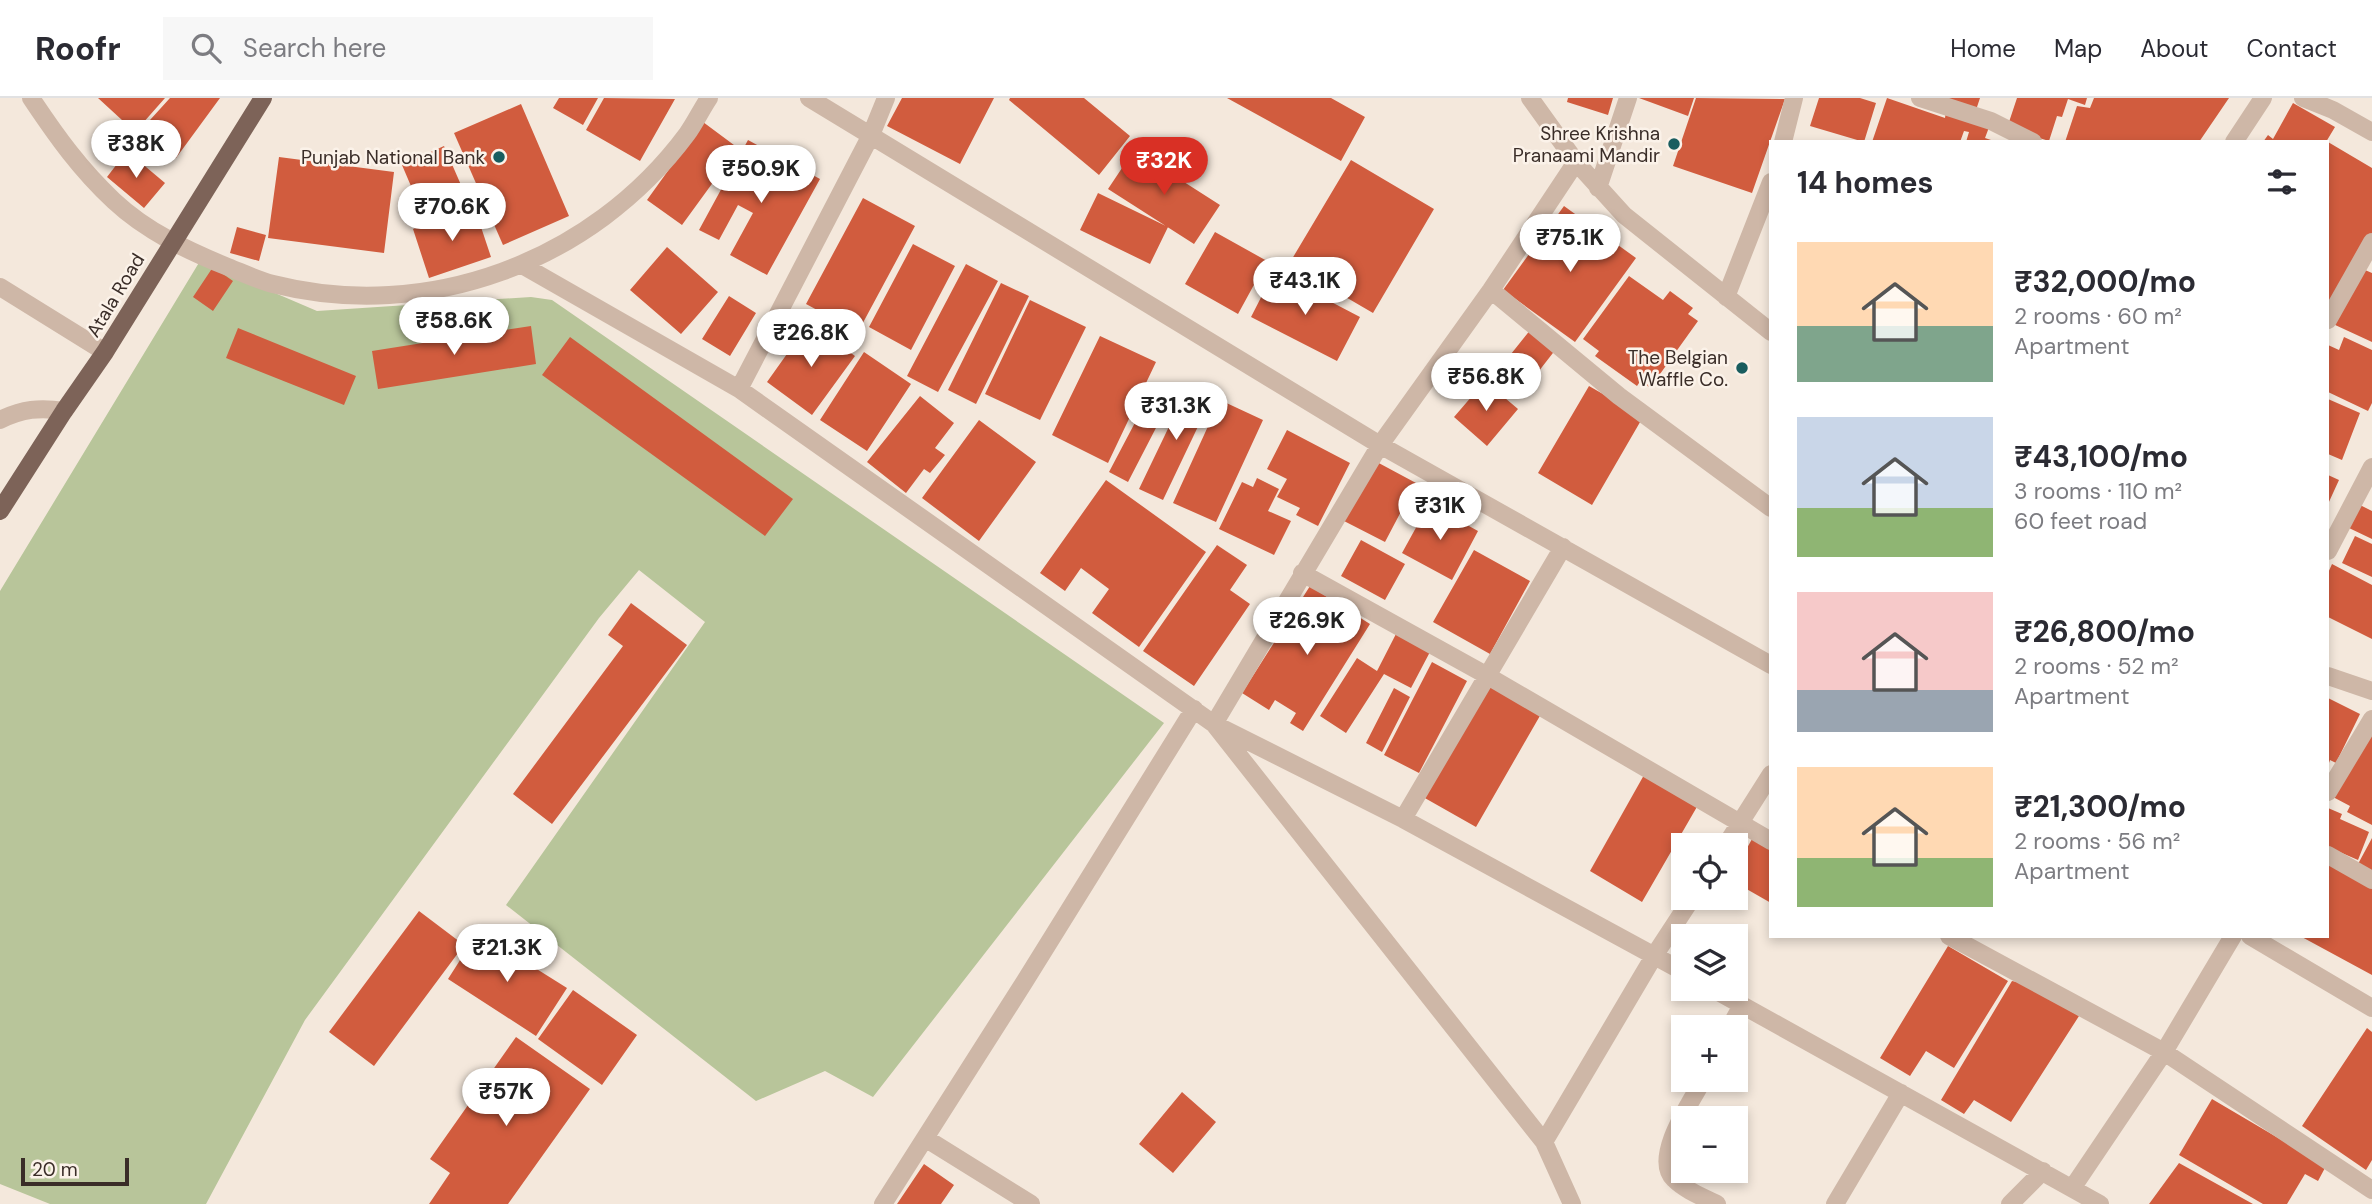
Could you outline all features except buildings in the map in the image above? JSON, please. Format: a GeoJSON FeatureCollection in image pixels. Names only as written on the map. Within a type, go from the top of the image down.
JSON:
{"type":"FeatureCollection","features":[{"type":"Feature","properties":{"kind":"main road","name":"Atala Road"},"geometry":{"type":"LineString","coordinates":[[0,511],[105,352],[263,98]]}},
{"type":"Feature","properties":{"kind":"street"},"geometry":{"type":"LineString","coordinates":[[31,98],[65,150],[116,203],[172,242],[271,284],[321,294],[372,297],[423,293],[474,283],[522,265],[585,232],[640,187],[687,134],[709,98]]}},
{"type":"Feature","properties":{"kind":"street"},"geometry":{"type":"LineString","coordinates":[[809,98],[1380,445],[1769,664]]}},
{"type":"Feature","properties":{"kind":"street"},"geometry":{"type":"LineString","coordinates":[[739,389],[871,135],[886,98]]}},
{"type":"Feature","properties":{"kind":"street"},"geometry":{"type":"LineString","coordinates":[[1530,98],[1576,162],[1624,215],[1769,330]]}},
{"type":"Feature","properties":{"kind":"street"},"geometry":{"type":"LineString","coordinates":[[1598,188],[1628,98]]}},
{"type":"Feature","properties":{"kind":"street"},"geometry":{"type":"LineString","coordinates":[[1784,140],[1794,98]]}},
{"type":"Feature","properties":{"kind":"street"},"geometry":{"type":"LineString","coordinates":[[1920,98],[1991,121],[2029,140]]}},
{"type":"Feature","properties":{"kind":"street"},"geometry":{"type":"LineString","coordinates":[[2235,140],[2263,98]]}},
{"type":"Feature","properties":{"kind":"street"},"geometry":{"type":"LineString","coordinates":[[2303,98],[2336,104],[2372,132]]}},
{"type":"Feature","properties":{"kind":"street"},"geometry":{"type":"LineString","coordinates":[[1214,724],[1380,445],[1491,290],[1576,162]]}},
{"type":"Feature","properties":{"kind":"street"},"geometry":{"type":"LineString","coordinates":[[1726,297],[1769,187]]}},
{"type":"Feature","properties":{"kind":"street"},"geometry":{"type":"LineString","coordinates":[[2329,318],[2372,242]]}},
{"type":"Feature","properties":{"kind":"street"},"geometry":{"type":"LineString","coordinates":[[522,265],[739,389],[1214,724],[1403,819],[1671,965]]}},
{"type":"Feature","properties":{"kind":"street"},"geometry":{"type":"LineString","coordinates":[[0,287],[105,352]]}},
{"type":"Feature","properties":{"kind":"street"},"geometry":{"type":"LineString","coordinates":[[1491,290],[1619,396],[1769,507]]}},
{"type":"Feature","properties":{"kind":"street"},"geometry":{"type":"LineString","coordinates":[[0,420],[16,412],[41,407],[64,411]]}},
{"type":"Feature","properties":{"kind":"street"},"geometry":{"type":"LineString","coordinates":[[2329,549],[2372,467]]}},
{"type":"Feature","properties":{"kind":"street"},"geometry":{"type":"LineString","coordinates":[[1403,819],[1563,547]]}},
{"type":"Feature","properties":{"kind":"street"},"geometry":{"type":"LineString","coordinates":[[1302,573],[1486,675],[1769,840]]}},
{"type":"Feature","properties":{"kind":"street"},"geometry":{"type":"LineString","coordinates":[[2329,676],[2372,691]]}},
{"type":"Feature","properties":{"kind":"street"},"geometry":{"type":"LineString","coordinates":[[883,1204],[1194,709]]}},
{"type":"Feature","properties":{"kind":"street"},"geometry":{"type":"LineString","coordinates":[[2329,790],[2372,719]]}},
{"type":"Feature","properties":{"kind":"street"},"geometry":{"type":"LineString","coordinates":[[1214,724],[1544,1142],[1571,1203]]}},
{"type":"Feature","properties":{"kind":"street"},"geometry":{"type":"LineString","coordinates":[[1734,833],[1769,777]]}},
{"type":"Feature","properties":{"kind":"street"},"geometry":{"type":"LineString","coordinates":[[2329,856],[2372,880]]}},
{"type":"Feature","properties":{"kind":"street"},"geometry":{"type":"LineString","coordinates":[[1544,1142],[1684,910]]}},
{"type":"Feature","properties":{"kind":"street"},"geometry":{"type":"LineString","coordinates":[[1953,938],[2164,1052],[2372,1189]]}},
{"type":"Feature","properties":{"kind":"street"},"geometry":{"type":"LineString","coordinates":[[2073,1187],[2164,1052],[2232,938]]}},
{"type":"Feature","properties":{"kind":"street"},"geometry":{"type":"LineString","coordinates":[[2253,938],[2372,1008]]}},
{"type":"Feature","properties":{"kind":"street"},"geometry":{"type":"LineString","coordinates":[[1736,1001],[2100,1204]]}},
{"type":"Feature","properties":{"kind":"street"},"geometry":{"type":"LineString","coordinates":[[1736,1015],[1742,1004]]}},
{"type":"Feature","properties":{"kind":"street"},"geometry":{"type":"LineString","coordinates":[[1697,1092],[1670,1143],[1666,1164],[1672,1178],[1717,1204]]}},
{"type":"Feature","properties":{"kind":"street"},"geometry":{"type":"LineString","coordinates":[[1835,1204],[1901,1093]]}},
{"type":"Feature","properties":{"kind":"street"},"geometry":{"type":"LineString","coordinates":[[925,1138],[1031,1204]]}},
{"type":"Feature","properties":{"kind":"street"},"geometry":{"type":"LineString","coordinates":[[2010,1204],[2043,1171]]}},
{"type":"Feature","properties":{"kind":"green space"},"geometry":{"type":"Polygon","coordinates":[[[200,261],[317,311],[531,297],[552,300],[1164,723],[873,1097],[825,1071],[756,1101],[506,905],[705,622],[639,570],[599,618],[305,1020],[206,1204],[50,1204],[0,1184],[0,591],[200,261]]]}},
{"type":"Feature","properties":{"kind":"place","name":"Shree Krishna Pranaami Mandir"},"geometry":{"type":"Point","coordinates":[1674,144]}},
{"type":"Feature","properties":{"kind":"place","name":"Punjab National Bank"},"geometry":{"type":"Point","coordinates":[499,157]}},
{"type":"Feature","properties":{"kind":"place","name":"The Belgian Waffle Co."},"geometry":{"type":"Point","coordinates":[1742,368]}}]}
